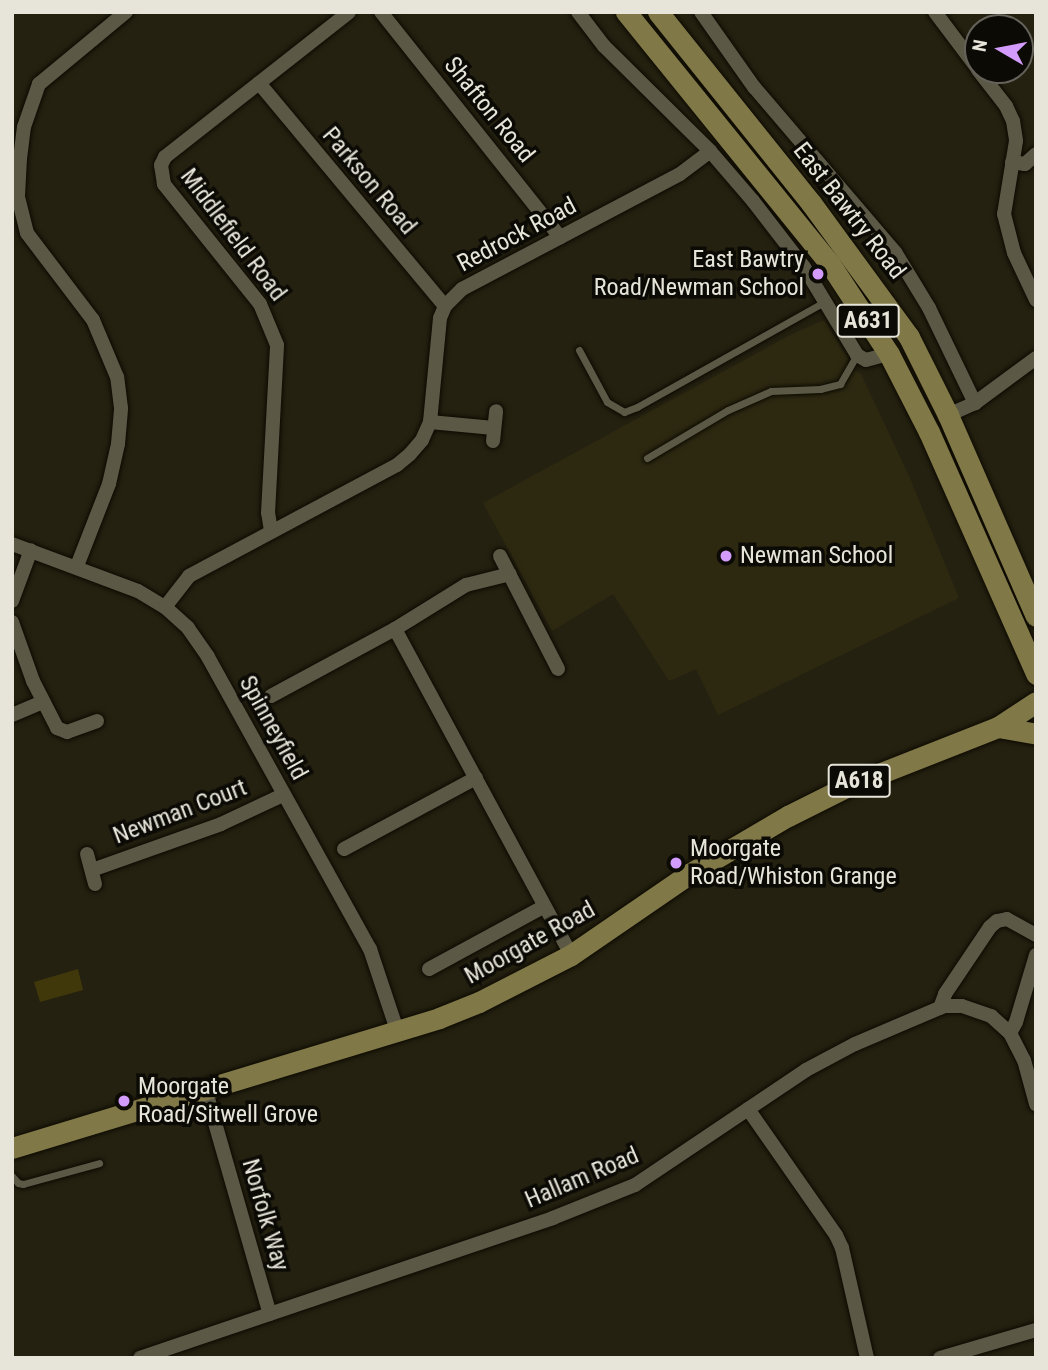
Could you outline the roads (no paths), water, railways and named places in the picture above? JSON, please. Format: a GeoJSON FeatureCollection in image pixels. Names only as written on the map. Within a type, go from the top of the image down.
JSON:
{"type":"FeatureCollection","features":[{"type":"Feature","properties":{"kind":"main road","name":"East Bawtry Road"},"geometry":{"type":"LineString","coordinates":[[626,12],[830,264],[890,354],[929,432],[1036,674]]}},
{"type":"Feature","properties":{"kind":"main road","name":"East Bawtry Road"},"geometry":{"type":"LineString","coordinates":[[658,12],[881,295],[909,337],[948,415],[1034,607]]}},
{"type":"Feature","properties":{"kind":"main road","name":"Moorgate Road"},"geometry":{"type":"LineString","coordinates":[[12,1148],[397,1030],[479,1002],[571,955],[698,868],[788,816],[848,786],[998,727],[1036,702]]}},
{"type":"Feature","properties":{"kind":"main road"},"geometry":{"type":"LineString","coordinates":[[998,727],[1036,734]]}},
{"type":"Feature","properties":{"kind":"street"},"geometry":{"type":"LineString","coordinates":[[77,566],[109,484],[118,444],[121,408],[117,377],[93,320],[27,233],[18,196],[16,159],[38,84],[126,12]]}},
{"type":"Feature","properties":{"kind":"street","name":"Middlefield Road"},"geometry":{"type":"LineString","coordinates":[[271,531],[268,513],[277,345],[260,304],[164,184],[160,175],[166,157],[349,12]]}},
{"type":"Feature","properties":{"kind":"street","name":"Shafton Road"},"geometry":{"type":"LineString","coordinates":[[381,12],[559,237]]}},
{"type":"Feature","properties":{"kind":"street"},"geometry":{"type":"LineString","coordinates":[[578,12],[613,55],[710,151],[804,267],[857,355],[866,360],[890,354]]}},
{"type":"Feature","properties":{"kind":"street","name":"East Bawtry Road"},"geometry":{"type":"LineString","coordinates":[[701,12],[754,87],[895,252],[929,308],[975,403]]}},
{"type":"Feature","properties":{"kind":"street"},"geometry":{"type":"LineString","coordinates":[[935,12],[964,51]]}},
{"type":"Feature","properties":{"kind":"street","name":"Parkson Road"},"geometry":{"type":"LineString","coordinates":[[259,83],[445,306]]}},
{"type":"Feature","properties":{"kind":"street"},"geometry":{"type":"LineString","coordinates":[[989,84],[1006,106],[1013,121],[1016,141],[1004,201],[1006,229],[1021,273],[1036,300]]}},
{"type":"Feature","properties":{"kind":"street","name":"Redrock Road"},"geometry":{"type":"LineString","coordinates":[[165,607],[189,576],[397,465],[422,440],[430,422],[437,331],[445,306],[462,289],[680,174],[710,151]]}},
{"type":"Feature","properties":{"kind":"street"},"geometry":{"type":"LineString","coordinates":[[1012,162],[1025,163],[1036,154]]}},
{"type":"Feature","properties":{"kind":"street"},"geometry":{"type":"LineString","coordinates":[[948,415],[975,403],[1036,358]]}},
{"type":"Feature","properties":{"kind":"street"},"geometry":{"type":"LineString","coordinates":[[430,422],[493,434],[496,411]]}},
{"type":"Feature","properties":{"kind":"street","name":"Spinneyfield"},"geometry":{"type":"LineString","coordinates":[[12,544],[119,582],[165,607],[188,628],[208,657],[370,949],[397,1030]]}},
{"type":"Feature","properties":{"kind":"street"},"geometry":{"type":"LineString","coordinates":[[12,601],[31,550]]}},
{"type":"Feature","properties":{"kind":"street"},"geometry":{"type":"LineString","coordinates":[[500,556],[558,669]]}},
{"type":"Feature","properties":{"kind":"street"},"geometry":{"type":"LineString","coordinates":[[271,696],[395,629],[466,585],[510,574]]}},
{"type":"Feature","properties":{"kind":"street"},"geometry":{"type":"LineString","coordinates":[[12,622],[18,645],[43,702],[62,732],[97,721]]}},
{"type":"Feature","properties":{"kind":"street"},"geometry":{"type":"LineString","coordinates":[[395,629],[571,955]]}},
{"type":"Feature","properties":{"kind":"street"},"geometry":{"type":"LineString","coordinates":[[12,715],[43,702]]}},
{"type":"Feature","properties":{"kind":"street"},"geometry":{"type":"LineString","coordinates":[[344,849],[476,778]]}},
{"type":"Feature","properties":{"kind":"street","name":"Newman Court"},"geometry":{"type":"LineString","coordinates":[[87,854],[94,877],[283,795]]}},
{"type":"Feature","properties":{"kind":"street"},"geometry":{"type":"LineString","coordinates":[[429,969],[543,907]]}},
{"type":"Feature","properties":{"kind":"street"},"geometry":{"type":"LineString","coordinates":[[940,1007],[945,994],[990,927],[998,921],[1007,919],[1036,935]]}},
{"type":"Feature","properties":{"kind":"street"},"geometry":{"type":"LineString","coordinates":[[1036,955],[1016,1022],[1010,1033],[1024,1060],[1036,1104]]}},
{"type":"Feature","properties":{"kind":"street","name":"Hallam Road"},"geometry":{"type":"LineString","coordinates":[[139,1358],[594,1203],[635,1185],[806,1070],[855,1044],[940,1007],[962,1006],[977,1010],[991,1016],[1010,1033]]}},
{"type":"Feature","properties":{"kind":"street","name":"Norfolk Way"},"geometry":{"type":"LineString","coordinates":[[205,1088],[270,1314]]}},
{"type":"Feature","properties":{"kind":"street"},"geometry":{"type":"LineString","coordinates":[[748,1109],[836,1235],[842,1248],[867,1358]]}},
{"type":"Feature","properties":{"kind":"street"},"geometry":{"type":"LineString","coordinates":[[940,1358],[1036,1330]]}},
{"type":"Feature","properties":{"kind":"lane"},"geometry":{"type":"LineString","coordinates":[[579,350],[607,402],[624,412],[824,302]]}},
{"type":"Feature","properties":{"kind":"lane"},"geometry":{"type":"LineString","coordinates":[[647,458],[688,432],[771,391],[840,384],[857,355]]}},
{"type":"Feature","properties":{"kind":"lane"},"geometry":{"type":"LineString","coordinates":[[12,1176],[18,1183],[23,1184],[99,1163]]}},
{"type":"Feature","properties":{"kind":"place","name":"East Bawtry Road/Newman School"},"geometry":{"type":"Point","coordinates":[818,274]}},
{"type":"Feature","properties":{"kind":"place","name":"Newman School"},"geometry":{"type":"Point","coordinates":[726,556]}},
{"type":"Feature","properties":{"kind":"place","name":"Moorgate Road/Whiston Grange"},"geometry":{"type":"Point","coordinates":[676,863]}},
{"type":"Feature","properties":{"kind":"place","name":"Moorgate Road/Sitwell Grove"},"geometry":{"type":"Point","coordinates":[124,1101]}}]}
